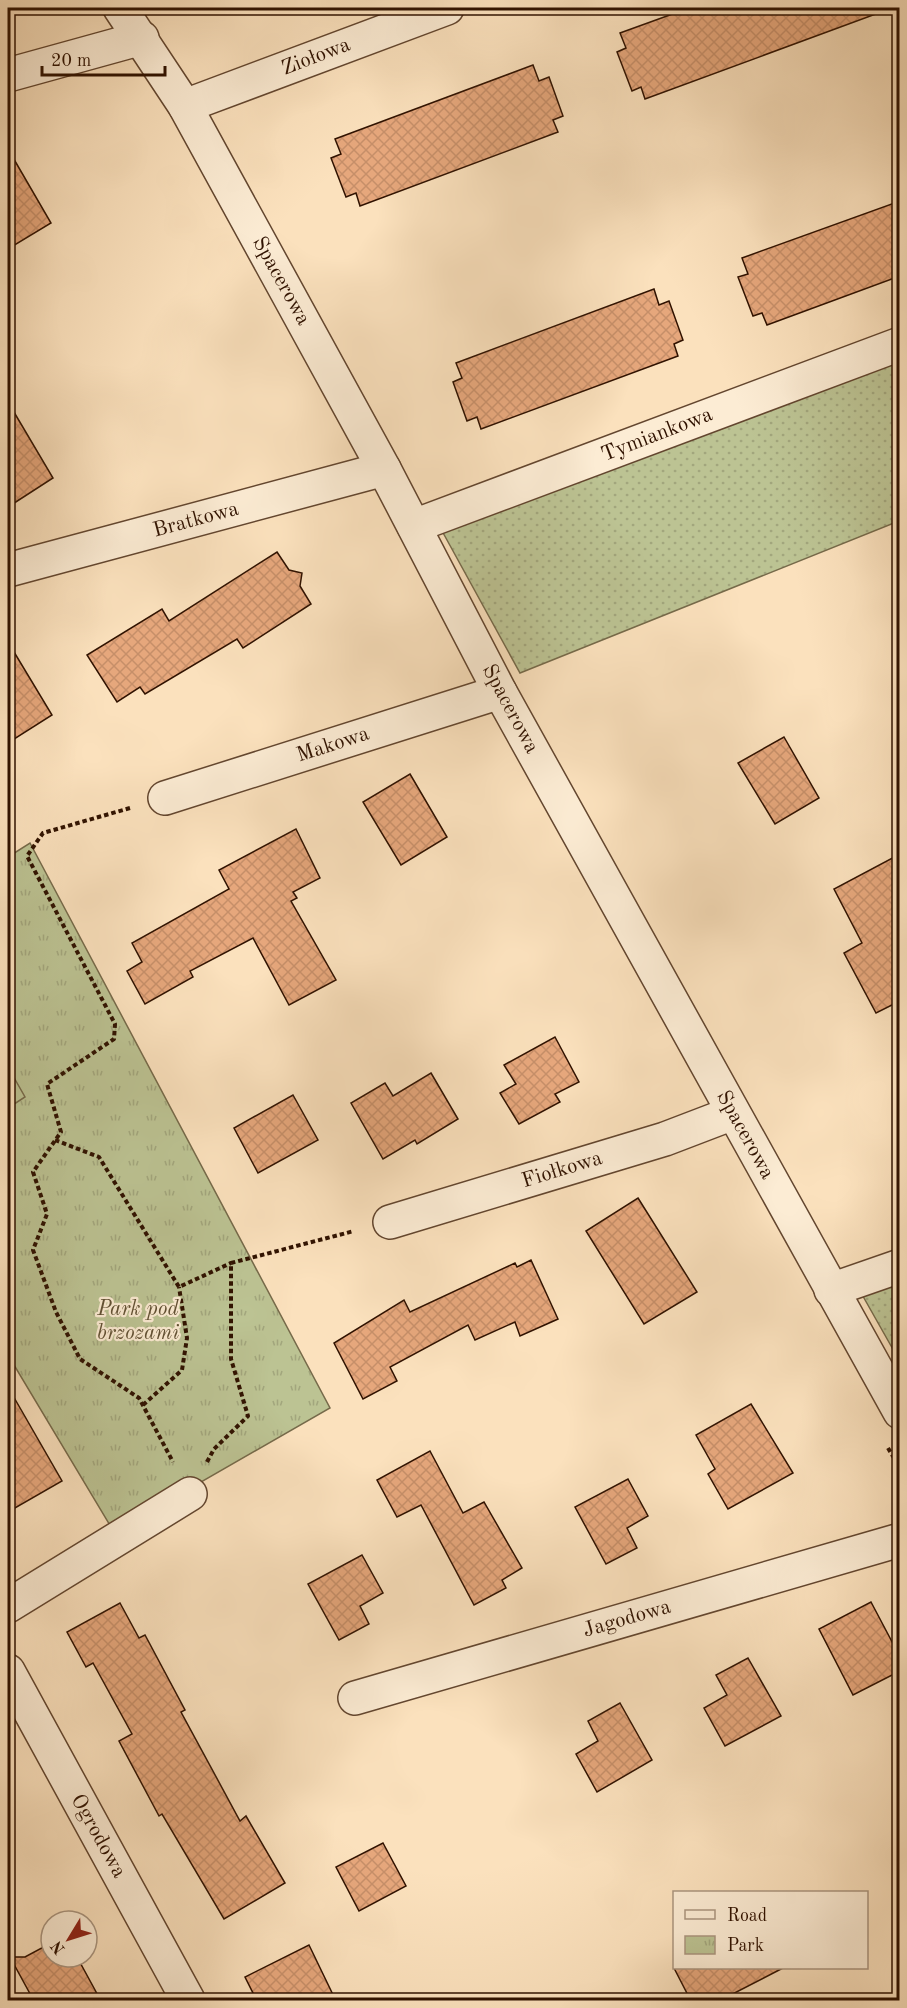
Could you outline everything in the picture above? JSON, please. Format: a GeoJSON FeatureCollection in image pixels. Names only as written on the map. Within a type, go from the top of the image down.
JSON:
{"type":"FeatureCollection","features":[{"type":"Feature","properties":{"kind":"street","name":"Spacerowa"},"geometry":{"type":"LineString","coordinates":[[120,8],[185,106],[384,469],[500,692],[900,1412]]}},
{"type":"Feature","properties":{"kind":"street","name":"Ziołowa"},"geometry":{"type":"LineString","coordinates":[[185,106],[447,8]]}},
{"type":"Feature","properties":{"kind":"street"},"geometry":{"type":"LineString","coordinates":[[8,75],[142,38]]}},
{"type":"Feature","properties":{"kind":"street","name":"Tymiankowa"},"geometry":{"type":"LineString","coordinates":[[414,526],[900,344]]}},
{"type":"Feature","properties":{"kind":"street","name":"Bratkowa"},"geometry":{"type":"LineString","coordinates":[[8,570],[384,469]]}},
{"type":"Feature","properties":{"kind":"street","name":"Makowa"},"geometry":{"type":"LineString","coordinates":[[165,798],[500,692]]}},
{"type":"Feature","properties":{"kind":"street","name":"Fiołkowa"},"geometry":{"type":"LineString","coordinates":[[390,1222],[665,1138],[733,1113]]}},
{"type":"Feature","properties":{"kind":"street"},"geometry":{"type":"LineString","coordinates":[[831,1290],[900,1266]]}},
{"type":"Feature","properties":{"kind":"street"},"geometry":{"type":"LineString","coordinates":[[8,1606],[190,1494]]}},
{"type":"Feature","properties":{"kind":"street","name":"Jagodowa"},"geometry":{"type":"LineString","coordinates":[[355,1698],[900,1540]]}},
{"type":"Feature","properties":{"kind":"street","name":"Ogrodowa"},"geometry":{"type":"LineString","coordinates":[[8,1671],[188,2001]]}},
{"type":"Feature","properties":{"kind":"path"},"geometry":{"type":"LineString","coordinates":[[165,798],[43,833],[27,856],[115,1024],[114,1039],[47,1084],[61,1132],[33,1172],[48,1214],[33,1250],[56,1312],[80,1359],[140,1398],[190,1494]]}},
{"type":"Feature","properties":{"kind":"path"},"geometry":{"type":"LineString","coordinates":[[55,1140],[99,1157],[179,1287],[187,1338],[182,1370],[143,1405]]}},
{"type":"Feature","properties":{"kind":"path"},"geometry":{"type":"LineString","coordinates":[[179,1287],[231,1263],[390,1222]]}},
{"type":"Feature","properties":{"kind":"path"},"geometry":{"type":"LineString","coordinates":[[190,1494],[214,1449],[248,1416],[231,1359],[231,1263]]}},
{"type":"Feature","properties":{"kind":"green space"},"geometry":{"type":"Polygon","coordinates":[[[899,345],[899,521],[520,673],[436,520],[899,345]]]}},
{"type":"Feature","properties":{"kind":"green space","name":"Park pod brzozami"},"geometry":{"type":"Polygon","coordinates":[[[30,843],[330,1408],[114,1532],[8,1355],[8,857],[30,843]]]}},
{"type":"Feature","properties":{"kind":"green space"},"geometry":{"type":"Polygon","coordinates":[[[8,1067],[25,1097],[8,1108],[8,1067]]]}},
{"type":"Feature","properties":{"kind":"green space"},"geometry":{"type":"Polygon","coordinates":[[[899,1277],[899,1360],[860,1291],[899,1277]]]}},
{"type":"Feature","properties":{"kind":"building"},"geometry":{"type":"Polygon","coordinates":[[[689,8],[884,8],[884,11],[645,99],[641,87],[632,91],[617,52],[626,48],[620,33],[689,8]]]}},
{"type":"Feature","properties":{"kind":"building"},"geometry":{"type":"Polygon","coordinates":[[[533,65],[539,81],[549,77],[563,116],[553,120],[558,132],[360,206],[356,193],[346,197],[331,158],[341,154],[335,139],[533,65]]]}},
{"type":"Feature","properties":{"kind":"building"},"geometry":{"type":"Polygon","coordinates":[[[8,149],[51,223],[8,249],[8,149]]]}},
{"type":"Feature","properties":{"kind":"building"},"geometry":{"type":"Polygon","coordinates":[[[900,201],[900,276],[767,325],[762,313],[753,316],[738,277],[748,274],[742,258],[900,201]]]}},
{"type":"Feature","properties":{"kind":"building"},"geometry":{"type":"Polygon","coordinates":[[[654,289],[659,305],[669,301],[683,340],[674,344],[678,356],[481,429],[477,417],[467,421],[453,382],[462,378],[456,363],[654,289]]]}},
{"type":"Feature","properties":{"kind":"building"},"geometry":{"type":"Polygon","coordinates":[[[8,402],[53,478],[8,507],[8,402]]]}},
{"type":"Feature","properties":{"kind":"building"},"geometry":{"type":"Polygon","coordinates":[[[277,552],[289,570],[302,573],[300,586],[311,604],[243,648],[237,639],[145,694],[140,687],[117,702],[87,655],[162,609],[169,621],[277,552]]]}},
{"type":"Feature","properties":{"kind":"building"},"geometry":{"type":"Polygon","coordinates":[[[8,642],[52,715],[8,743],[8,642]]]}},
{"type":"Feature","properties":{"kind":"building"},"geometry":{"type":"Polygon","coordinates":[[[784,737],[819,798],[775,824],[738,763],[784,737]]]}},
{"type":"Feature","properties":{"kind":"building"},"geometry":{"type":"Polygon","coordinates":[[[410,774],[447,837],[401,865],[363,802],[410,774]]]}},
{"type":"Feature","properties":{"kind":"building"},"geometry":{"type":"Polygon","coordinates":[[[296,829],[320,878],[293,892],[297,898],[291,901],[336,980],[289,1005],[253,938],[190,971],[193,977],[145,1004],[127,971],[142,962],[132,943],[229,889],[219,870],[296,829]]]}},
{"type":"Feature","properties":{"kind":"building"},"geometry":{"type":"Polygon","coordinates":[[[900,854],[900,1001],[876,1013],[844,953],[862,943],[834,889],[900,854]]]}},
{"type":"Feature","properties":{"kind":"building"},"geometry":{"type":"Polygon","coordinates":[[[555,1037],[579,1082],[555,1094],[560,1102],[519,1124],[500,1093],[516,1084],[504,1065],[555,1037]]]}},
{"type":"Feature","properties":{"kind":"building"},"geometry":{"type":"Polygon","coordinates":[[[431,1073],[458,1119],[417,1144],[415,1140],[383,1159],[351,1103],[385,1083],[393,1096],[431,1073]]]}},
{"type":"Feature","properties":{"kind":"building"},"geometry":{"type":"Polygon","coordinates":[[[293,1095],[318,1140],[258,1173],[234,1128],[293,1095]]]}},
{"type":"Feature","properties":{"kind":"building"},"geometry":{"type":"Polygon","coordinates":[[[638,1198],[697,1292],[644,1324],[586,1231],[638,1198]]]}},
{"type":"Feature","properties":{"kind":"building"},"geometry":{"type":"Polygon","coordinates":[[[531,1260],[558,1319],[520,1336],[515,1322],[475,1340],[468,1325],[390,1367],[397,1381],[363,1399],[334,1343],[404,1300],[410,1312],[515,1263],[517,1267],[531,1260]]]}},
{"type":"Feature","properties":{"kind":"building"},"geometry":{"type":"Polygon","coordinates":[[[8,1387],[62,1481],[8,1512],[8,1387]]]}},
{"type":"Feature","properties":{"kind":"building"},"geometry":{"type":"Polygon","coordinates":[[[751,1404],[793,1473],[728,1509],[708,1474],[715,1469],[696,1435],[751,1404]]]}},
{"type":"Feature","properties":{"kind":"building"},"geometry":{"type":"Polygon","coordinates":[[[430,1451],[463,1513],[484,1502],[522,1568],[502,1580],[506,1588],[474,1605],[421,1505],[397,1517],[377,1480],[430,1451]]]}},
{"type":"Feature","properties":{"kind":"building"},"geometry":{"type":"Polygon","coordinates":[[[628,1479],[648,1516],[627,1528],[637,1548],[606,1564],[575,1507],[628,1479]]]}},
{"type":"Feature","properties":{"kind":"building"},"geometry":{"type":"Polygon","coordinates":[[[362,1555],[383,1593],[360,1606],[369,1624],[339,1640],[308,1584],[362,1555]]]}},
{"type":"Feature","properties":{"kind":"building"},"geometry":{"type":"Polygon","coordinates":[[[871,1602],[900,1657],[900,1671],[853,1695],[819,1629],[871,1602]]]}},
{"type":"Feature","properties":{"kind":"building"},"geometry":{"type":"Polygon","coordinates":[[[120,1603],[139,1638],[145,1635],[185,1710],[181,1712],[240,1821],[246,1816],[285,1883],[224,1919],[162,1814],[159,1816],[119,1741],[132,1734],[93,1663],[86,1667],[67,1632],[120,1603]]]}},
{"type":"Feature","properties":{"kind":"building"},"geometry":{"type":"Polygon","coordinates":[[[748,1658],[781,1716],[725,1746],[704,1708],[727,1695],[716,1675],[748,1658]]]}},
{"type":"Feature","properties":{"kind":"building"},"geometry":{"type":"Polygon","coordinates":[[[620,1703],[652,1760],[597,1792],[576,1754],[598,1741],[588,1721],[620,1703]]]}},
{"type":"Feature","properties":{"kind":"building"},"geometry":{"type":"Polygon","coordinates":[[[383,1843],[406,1886],[359,1911],[336,1867],[383,1843]]]}},
{"type":"Feature","properties":{"kind":"building"},"geometry":{"type":"Polygon","coordinates":[[[309,1945],[336,2001],[257,2001],[245,1977],[309,1945]]]}},
{"type":"Feature","properties":{"kind":"building"},"geometry":{"type":"Polygon","coordinates":[[[39,1949],[39,1969],[84,1969],[101,2001],[34,2001],[10,1957],[25,1957],[39,1949]]]}},
{"type":"Feature","properties":{"kind":"building"},"geometry":{"type":"Polygon","coordinates":[[[675,1969],[781,1969],[719,2001],[691,2001],[675,1969]]]}}]}
